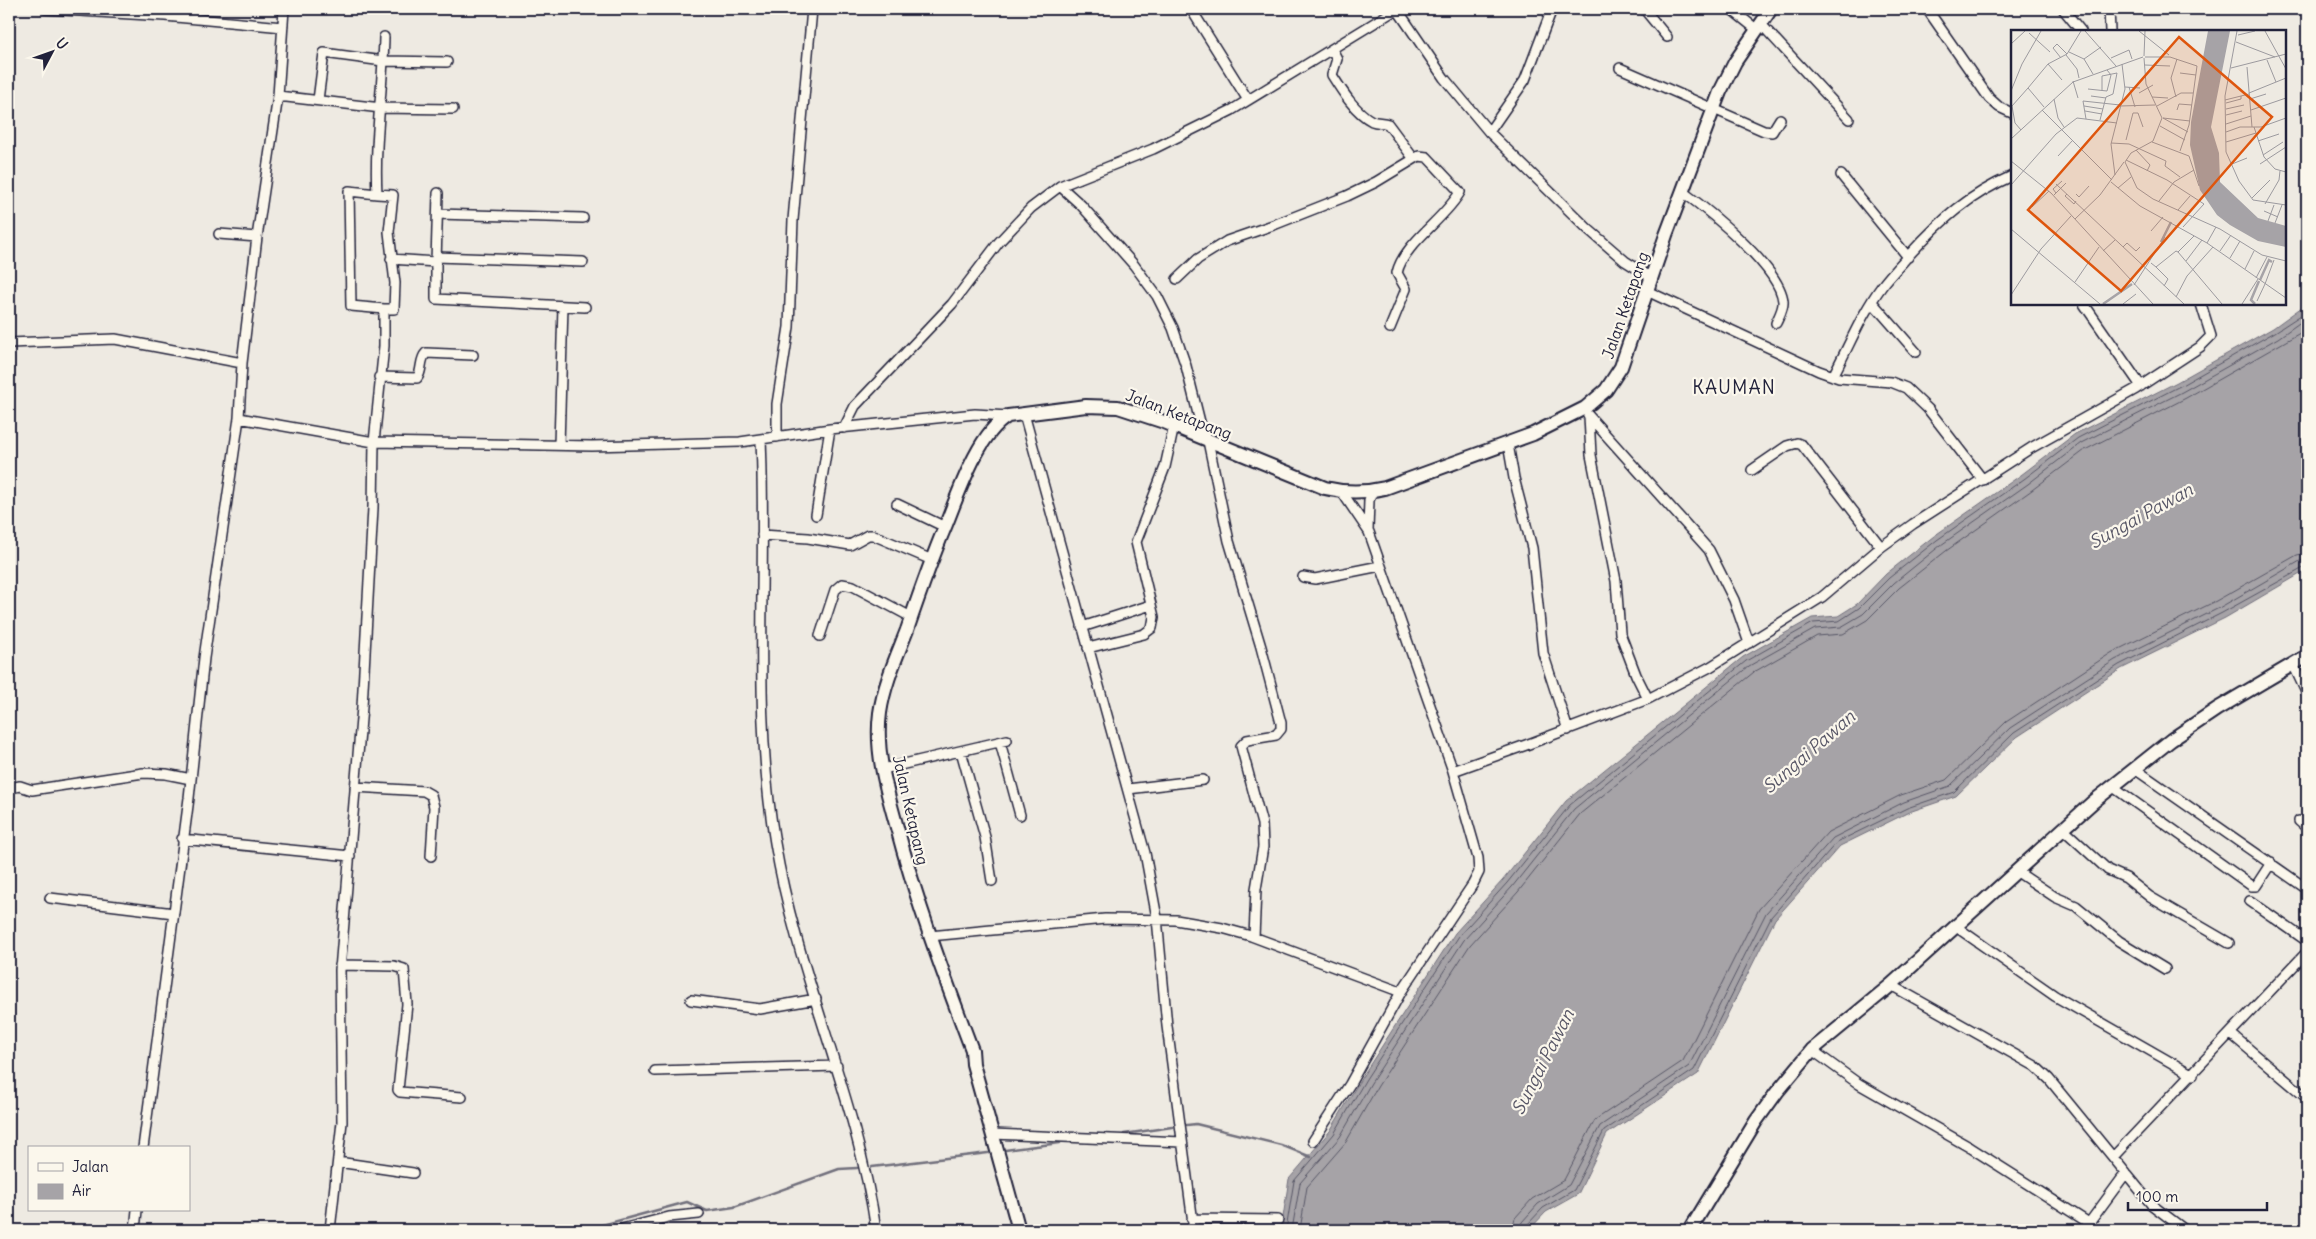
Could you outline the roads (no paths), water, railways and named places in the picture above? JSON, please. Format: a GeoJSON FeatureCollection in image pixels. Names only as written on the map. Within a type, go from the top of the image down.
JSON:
{"type":"FeatureCollection","features":[{"type":"Feature","properties":{"kind":"main road","name":"Jalan Ketapang"},"geometry":{"type":"LineString","coordinates":[[1019,1230],[973,1064],[972,1050],[909,875],[882,769],[879,734],[880,711],[888,679],[945,526],[976,456],[996,425],[1008,416],[1101,405],[1133,411],[1174,426],[1309,483],[1342,492],[1373,491],[1508,444],[1587,412],[1606,390],[1621,367],[1682,192],[1714,108],[1735,62],[1771,9]]}},
{"type":"Feature","properties":{"kind":"main road"},"geometry":{"type":"LineString","coordinates":[[1690,1230],[1756,1121],[1812,1050],[1891,985],[2112,786],[2194,725],[2307,656]]}},
{"type":"Feature","properties":{"kind":"street"},"geometry":{"type":"LineString","coordinates":[[46,9],[158,16],[283,27]]}},
{"type":"Feature","properties":{"kind":"street"},"geometry":{"type":"LineString","coordinates":[[143,1146],[191,779],[204,658],[239,418],[242,363],[257,237],[278,96],[284,9]]}},
{"type":"Feature","properties":{"kind":"street"},"geometry":{"type":"LineString","coordinates":[[777,437],[777,404],[789,327],[793,220],[812,9]]}},
{"type":"Feature","properties":{"kind":"street"},"geometry":{"type":"LineString","coordinates":[[1191,9],[1248,100]]}},
{"type":"Feature","properties":{"kind":"street"},"geometry":{"type":"LineString","coordinates":[[844,428],[855,406],[952,304],[1004,236],[1031,208],[1060,186],[1153,149],[1232,110],[1397,9],[1444,78],[1489,132],[1588,229],[1626,261],[1652,278]]}},
{"type":"Feature","properties":{"kind":"street"},"geometry":{"type":"LineString","coordinates":[[1489,132],[1525,80],[1552,9]]}},
{"type":"Feature","properties":{"kind":"street"},"geometry":{"type":"LineString","coordinates":[[1644,9],[1667,38]]}},
{"type":"Feature","properties":{"kind":"street"},"geometry":{"type":"LineString","coordinates":[[1731,9],[1758,26],[1849,119]]}},
{"type":"Feature","properties":{"kind":"street"},"geometry":{"type":"LineString","coordinates":[[1928,9],[1989,98],[1998,107],[2011,113]]}},
{"type":"Feature","properties":{"kind":"street"},"geometry":{"type":"LineString","coordinates":[[2063,9],[2080,30]]}},
{"type":"Feature","properties":{"kind":"street"},"geometry":{"type":"LineString","coordinates":[[2109,9],[2110,30]]}},
{"type":"Feature","properties":{"kind":"street"},"geometry":{"type":"LineString","coordinates":[[377,194],[376,168],[384,37]]}},
{"type":"Feature","properties":{"kind":"street"},"geometry":{"type":"LineString","coordinates":[[1332,49],[1337,59],[1332,75],[1337,83],[1360,112],[1376,122],[1388,124],[1414,159]]}},
{"type":"Feature","properties":{"kind":"street"},"geometry":{"type":"LineString","coordinates":[[318,100],[324,53],[383,61],[446,62]]}},
{"type":"Feature","properties":{"kind":"street"},"geometry":{"type":"LineString","coordinates":[[1620,68],[1767,132],[1772,132],[1780,119]]}},
{"type":"Feature","properties":{"kind":"street"},"geometry":{"type":"LineString","coordinates":[[278,96],[381,108],[453,109]]}},
{"type":"Feature","properties":{"kind":"street"},"geometry":{"type":"LineString","coordinates":[[1177,279],[1198,259],[1227,241],[1347,196],[1419,156],[1431,159],[1460,192],[1427,229],[1399,266],[1397,273],[1406,289],[1390,328]]}},
{"type":"Feature","properties":{"kind":"street"},"geometry":{"type":"LineString","coordinates":[[1842,175],[1908,257]]}},
{"type":"Feature","properties":{"kind":"street"},"geometry":{"type":"LineString","coordinates":[[1833,376],[1883,285],[1942,220],[1969,198],[2011,177]]}},
{"type":"Feature","properties":{"kind":"street"},"geometry":{"type":"LineString","coordinates":[[1060,186],[1081,206],[1128,258],[1157,296],[1173,328],[1186,366],[1200,422],[1208,441],[1229,541],[1281,722],[1281,729],[1276,735],[1248,740],[1241,746],[1262,824],[1262,862],[1256,890],[1254,937]]}},
{"type":"Feature","properties":{"kind":"street"},"geometry":{"type":"LineString","coordinates":[[349,191],[377,194],[393,195],[389,232],[395,282],[394,310],[351,306],[349,191]]}},
{"type":"Feature","properties":{"kind":"street"},"geometry":{"type":"LineString","coordinates":[[1682,192],[1708,210],[1730,229],[1775,281],[1783,302],[1776,323]]}},
{"type":"Feature","properties":{"kind":"street"},"geometry":{"type":"LineString","coordinates":[[438,193],[436,299],[585,307]]}},
{"type":"Feature","properties":{"kind":"street"},"geometry":{"type":"LineString","coordinates":[[438,214],[583,218]]}},
{"type":"Feature","properties":{"kind":"street"},"geometry":{"type":"LineString","coordinates":[[219,234],[257,237]]}},
{"type":"Feature","properties":{"kind":"street"},"geometry":{"type":"LineString","coordinates":[[392,259],[583,262]]}},
{"type":"Feature","properties":{"kind":"street"},"geometry":{"type":"LineString","coordinates":[[1647,291],[1785,357],[1833,376],[1891,382],[1906,388],[1928,408],[1983,480]]}},
{"type":"Feature","properties":{"kind":"street"},"geometry":{"type":"LineString","coordinates":[[1872,302],[1916,352]]}},
{"type":"Feature","properties":{"kind":"street"},"geometry":{"type":"LineString","coordinates":[[2085,305],[2141,386]]}},
{"type":"Feature","properties":{"kind":"street"},"geometry":{"type":"LineString","coordinates":[[1453,770],[1526,746],[1648,699],[1710,667],[1822,597],[1881,547],[1983,480],[2035,446],[2141,386],[2208,340],[2211,331],[2201,305]]}},
{"type":"Feature","properties":{"kind":"street"},"geometry":{"type":"LineString","coordinates":[[559,445],[563,306]]}},
{"type":"Feature","properties":{"kind":"street"},"geometry":{"type":"LineString","coordinates":[[330,1230],[342,1106],[340,965],[367,625],[373,508],[374,442],[385,324],[384,309]]}},
{"type":"Feature","properties":{"kind":"street"},"geometry":{"type":"LineString","coordinates":[[9,343],[115,339],[242,363]]}},
{"type":"Feature","properties":{"kind":"street"},"geometry":{"type":"LineString","coordinates":[[380,377],[417,378],[420,376],[422,357],[426,353],[473,355]]}},
{"type":"Feature","properties":{"kind":"street"},"geometry":{"type":"LineString","coordinates":[[1587,412],[1709,550],[1734,600],[1749,642]]}},
{"type":"Feature","properties":{"kind":"street"},"geometry":{"type":"LineString","coordinates":[[1587,412],[1592,455],[1615,574],[1620,633],[1636,675],[1648,699]]}},
{"type":"Feature","properties":{"kind":"street"},"geometry":{"type":"LineString","coordinates":[[239,418],[374,442],[592,446],[761,440],[844,428],[975,414],[1008,416]]}},
{"type":"Feature","properties":{"kind":"street"},"geometry":{"type":"LineString","coordinates":[[1024,414],[1145,853],[1157,918],[1172,1071],[1194,1230]]}},
{"type":"Feature","properties":{"kind":"street"},"geometry":{"type":"LineString","coordinates":[[1088,648],[1148,632],[1154,624],[1136,542],[1165,468],[1174,426]]}},
{"type":"Feature","properties":{"kind":"street"},"geometry":{"type":"LineString","coordinates":[[816,514],[830,430]]}},
{"type":"Feature","properties":{"kind":"street"},"geometry":{"type":"LineString","coordinates":[[761,440],[763,726],[769,805],[783,884],[806,972],[838,1066],[868,1180],[876,1230]]}},
{"type":"Feature","properties":{"kind":"street"},"geometry":{"type":"LineString","coordinates":[[1752,470],[1787,446],[1797,442],[1802,444],[1881,547]]}},
{"type":"Feature","properties":{"kind":"street"},"geometry":{"type":"LineString","coordinates":[[1508,444],[1514,478],[1532,548],[1543,653],[1568,730]]}},
{"type":"Feature","properties":{"kind":"street"},"geometry":{"type":"LineString","coordinates":[[1369,532],[1369,500],[1373,491]]}},
{"type":"Feature","properties":{"kind":"street"},"geometry":{"type":"LineString","coordinates":[[1313,1141],[1350,1084],[1400,992],[1479,872],[1478,858],[1453,770],[1369,532],[1342,492]]}},
{"type":"Feature","properties":{"kind":"street"},"geometry":{"type":"LineString","coordinates":[[897,504],[945,526]]}},
{"type":"Feature","properties":{"kind":"street"},"geometry":{"type":"LineString","coordinates":[[762,535],[808,538],[850,545],[868,535],[872,535],[932,560]]}},
{"type":"Feature","properties":{"kind":"street"},"geometry":{"type":"LineString","coordinates":[[1303,577],[1314,579],[1380,566]]}},
{"type":"Feature","properties":{"kind":"street"},"geometry":{"type":"LineString","coordinates":[[820,636],[835,590],[842,584],[853,586],[911,618]]}},
{"type":"Feature","properties":{"kind":"street"},"geometry":{"type":"LineString","coordinates":[[1082,627],[1151,605]]}},
{"type":"Feature","properties":{"kind":"street"},"geometry":{"type":"LineString","coordinates":[[2293,664],[2307,694]]}},
{"type":"Feature","properties":{"kind":"street"},"geometry":{"type":"LineString","coordinates":[[882,769],[1004,741],[1020,815]]}},
{"type":"Feature","properties":{"kind":"street"},"geometry":{"type":"LineString","coordinates":[[961,751],[985,837],[992,881]]}},
{"type":"Feature","properties":{"kind":"street"},"geometry":{"type":"LineString","coordinates":[[2135,769],[2307,889]]}},
{"type":"Feature","properties":{"kind":"street"},"geometry":{"type":"LineString","coordinates":[[9,788],[20,786],[32,790],[143,773],[191,779]]}},
{"type":"Feature","properties":{"kind":"street"},"geometry":{"type":"LineString","coordinates":[[1128,788],[1202,780]]}},
{"type":"Feature","properties":{"kind":"street"},"geometry":{"type":"LineString","coordinates":[[2112,786],[2252,886],[2256,886],[2271,863]]}},
{"type":"Feature","properties":{"kind":"street"},"geometry":{"type":"LineString","coordinates":[[355,788],[424,791],[432,795],[434,807],[431,856]]}},
{"type":"Feature","properties":{"kind":"street"},"geometry":{"type":"LineString","coordinates":[[2298,821],[2307,828]]}},
{"type":"Feature","properties":{"kind":"street"},"geometry":{"type":"LineString","coordinates":[[2063,829],[2108,870],[2126,878],[2150,897],[2229,944]]}},
{"type":"Feature","properties":{"kind":"street"},"geometry":{"type":"LineString","coordinates":[[182,839],[350,856]]}},
{"type":"Feature","properties":{"kind":"street"},"geometry":{"type":"LineString","coordinates":[[2016,871],[2055,897],[2076,906],[2113,936],[2165,969]]}},
{"type":"Feature","properties":{"kind":"street"},"geometry":{"type":"LineString","coordinates":[[50,898],[174,913]]}},
{"type":"Feature","properties":{"kind":"street"},"geometry":{"type":"LineString","coordinates":[[2250,901],[2307,942]]}},
{"type":"Feature","properties":{"kind":"street"},"geometry":{"type":"LineString","coordinates":[[930,936],[1105,919],[1157,918],[1198,923],[1254,937],[1400,992]]}},
{"type":"Feature","properties":{"kind":"street"},"geometry":{"type":"LineString","coordinates":[[1955,926],[2055,996],[2193,1075]]}},
{"type":"Feature","properties":{"kind":"street"},"geometry":{"type":"LineString","coordinates":[[2113,1157],[2193,1075],[2307,952]]}},
{"type":"Feature","properties":{"kind":"street"},"geometry":{"type":"LineString","coordinates":[[340,965],[394,966],[404,969],[407,1004],[398,1090],[400,1092],[462,1097]]}},
{"type":"Feature","properties":{"kind":"street"},"geometry":{"type":"LineString","coordinates":[[1891,985],[2035,1066],[2049,1079],[2158,1211],[2185,1230]]}},
{"type":"Feature","properties":{"kind":"street"},"geometry":{"type":"LineString","coordinates":[[691,1000],[760,1009],[816,999]]}},
{"type":"Feature","properties":{"kind":"street"},"geometry":{"type":"LineString","coordinates":[[2231,1034],[2307,1098]]}},
{"type":"Feature","properties":{"kind":"street"},"geometry":{"type":"LineString","coordinates":[[1812,1050],[1859,1084],[1971,1148],[2086,1226],[2126,1173]]}},
{"type":"Feature","properties":{"kind":"street"},"geometry":{"type":"LineString","coordinates":[[655,1071],[838,1066]]}},
{"type":"Feature","properties":{"kind":"street"},"geometry":{"type":"LineString","coordinates":[[992,1134],[1182,1142]]}},
{"type":"Feature","properties":{"kind":"street"},"geometry":{"type":"LineString","coordinates":[[338,1162],[413,1173]]}},
{"type":"Feature","properties":{"kind":"street"},"geometry":{"type":"LineString","coordinates":[[135,1230],[137,1212]]}},
{"type":"Feature","properties":{"kind":"street"},"geometry":{"type":"LineString","coordinates":[[618,1230],[669,1217],[699,1214]]}},
{"type":"Feature","properties":{"kind":"street"},"geometry":{"type":"LineString","coordinates":[[1192,1220],[1278,1220]]}},
{"type":"Feature","properties":{"kind":"water","name":"Sungai Pawan"},"geometry":{"type":"Polygon","coordinates":[[[2302,307],[2307,312],[2307,570],[2225,618],[2121,669],[2017,737],[1956,796],[1909,812],[1840,846],[1775,919],[1698,1074],[1607,1134],[1578,1194],[1546,1212],[1529,1230],[1281,1230],[1289,1179],[1330,1131],[1362,1077],[1455,933],[1503,880],[1566,801],[1743,657],[1812,618],[1838,616],[1857,604],[1886,574],[1934,536],[2021,475],[2075,434],[2177,382],[2273,328],[2302,307]]]}},
{"type":"Feature","properties":{"kind":"waterway"},"geometry":{"type":"LineString","coordinates":[[1187,1125],[1196,1124],[1281,1145],[1311,1157]]}},
{"type":"Feature","properties":{"kind":"waterway"},"geometry":{"type":"LineString","coordinates":[[1124,1134],[1172,1127]]}},
{"type":"Feature","properties":{"kind":"waterway"},"geometry":{"type":"LineString","coordinates":[[1005,1150],[1060,1143]]}},
{"type":"Feature","properties":{"kind":"waterway"},"geometry":{"type":"LineString","coordinates":[[872,1167],[988,1153]]}},
{"type":"Feature","properties":{"kind":"waterway"},"geometry":{"type":"LineString","coordinates":[[584,1230],[687,1202],[707,1211],[734,1207],[839,1169],[857,1168]]}},
{"type":"Feature","properties":{"kind":"district","name":"KAUMAN"},"geometry":{"type":"Point","coordinates":[1734,387]}}]}
